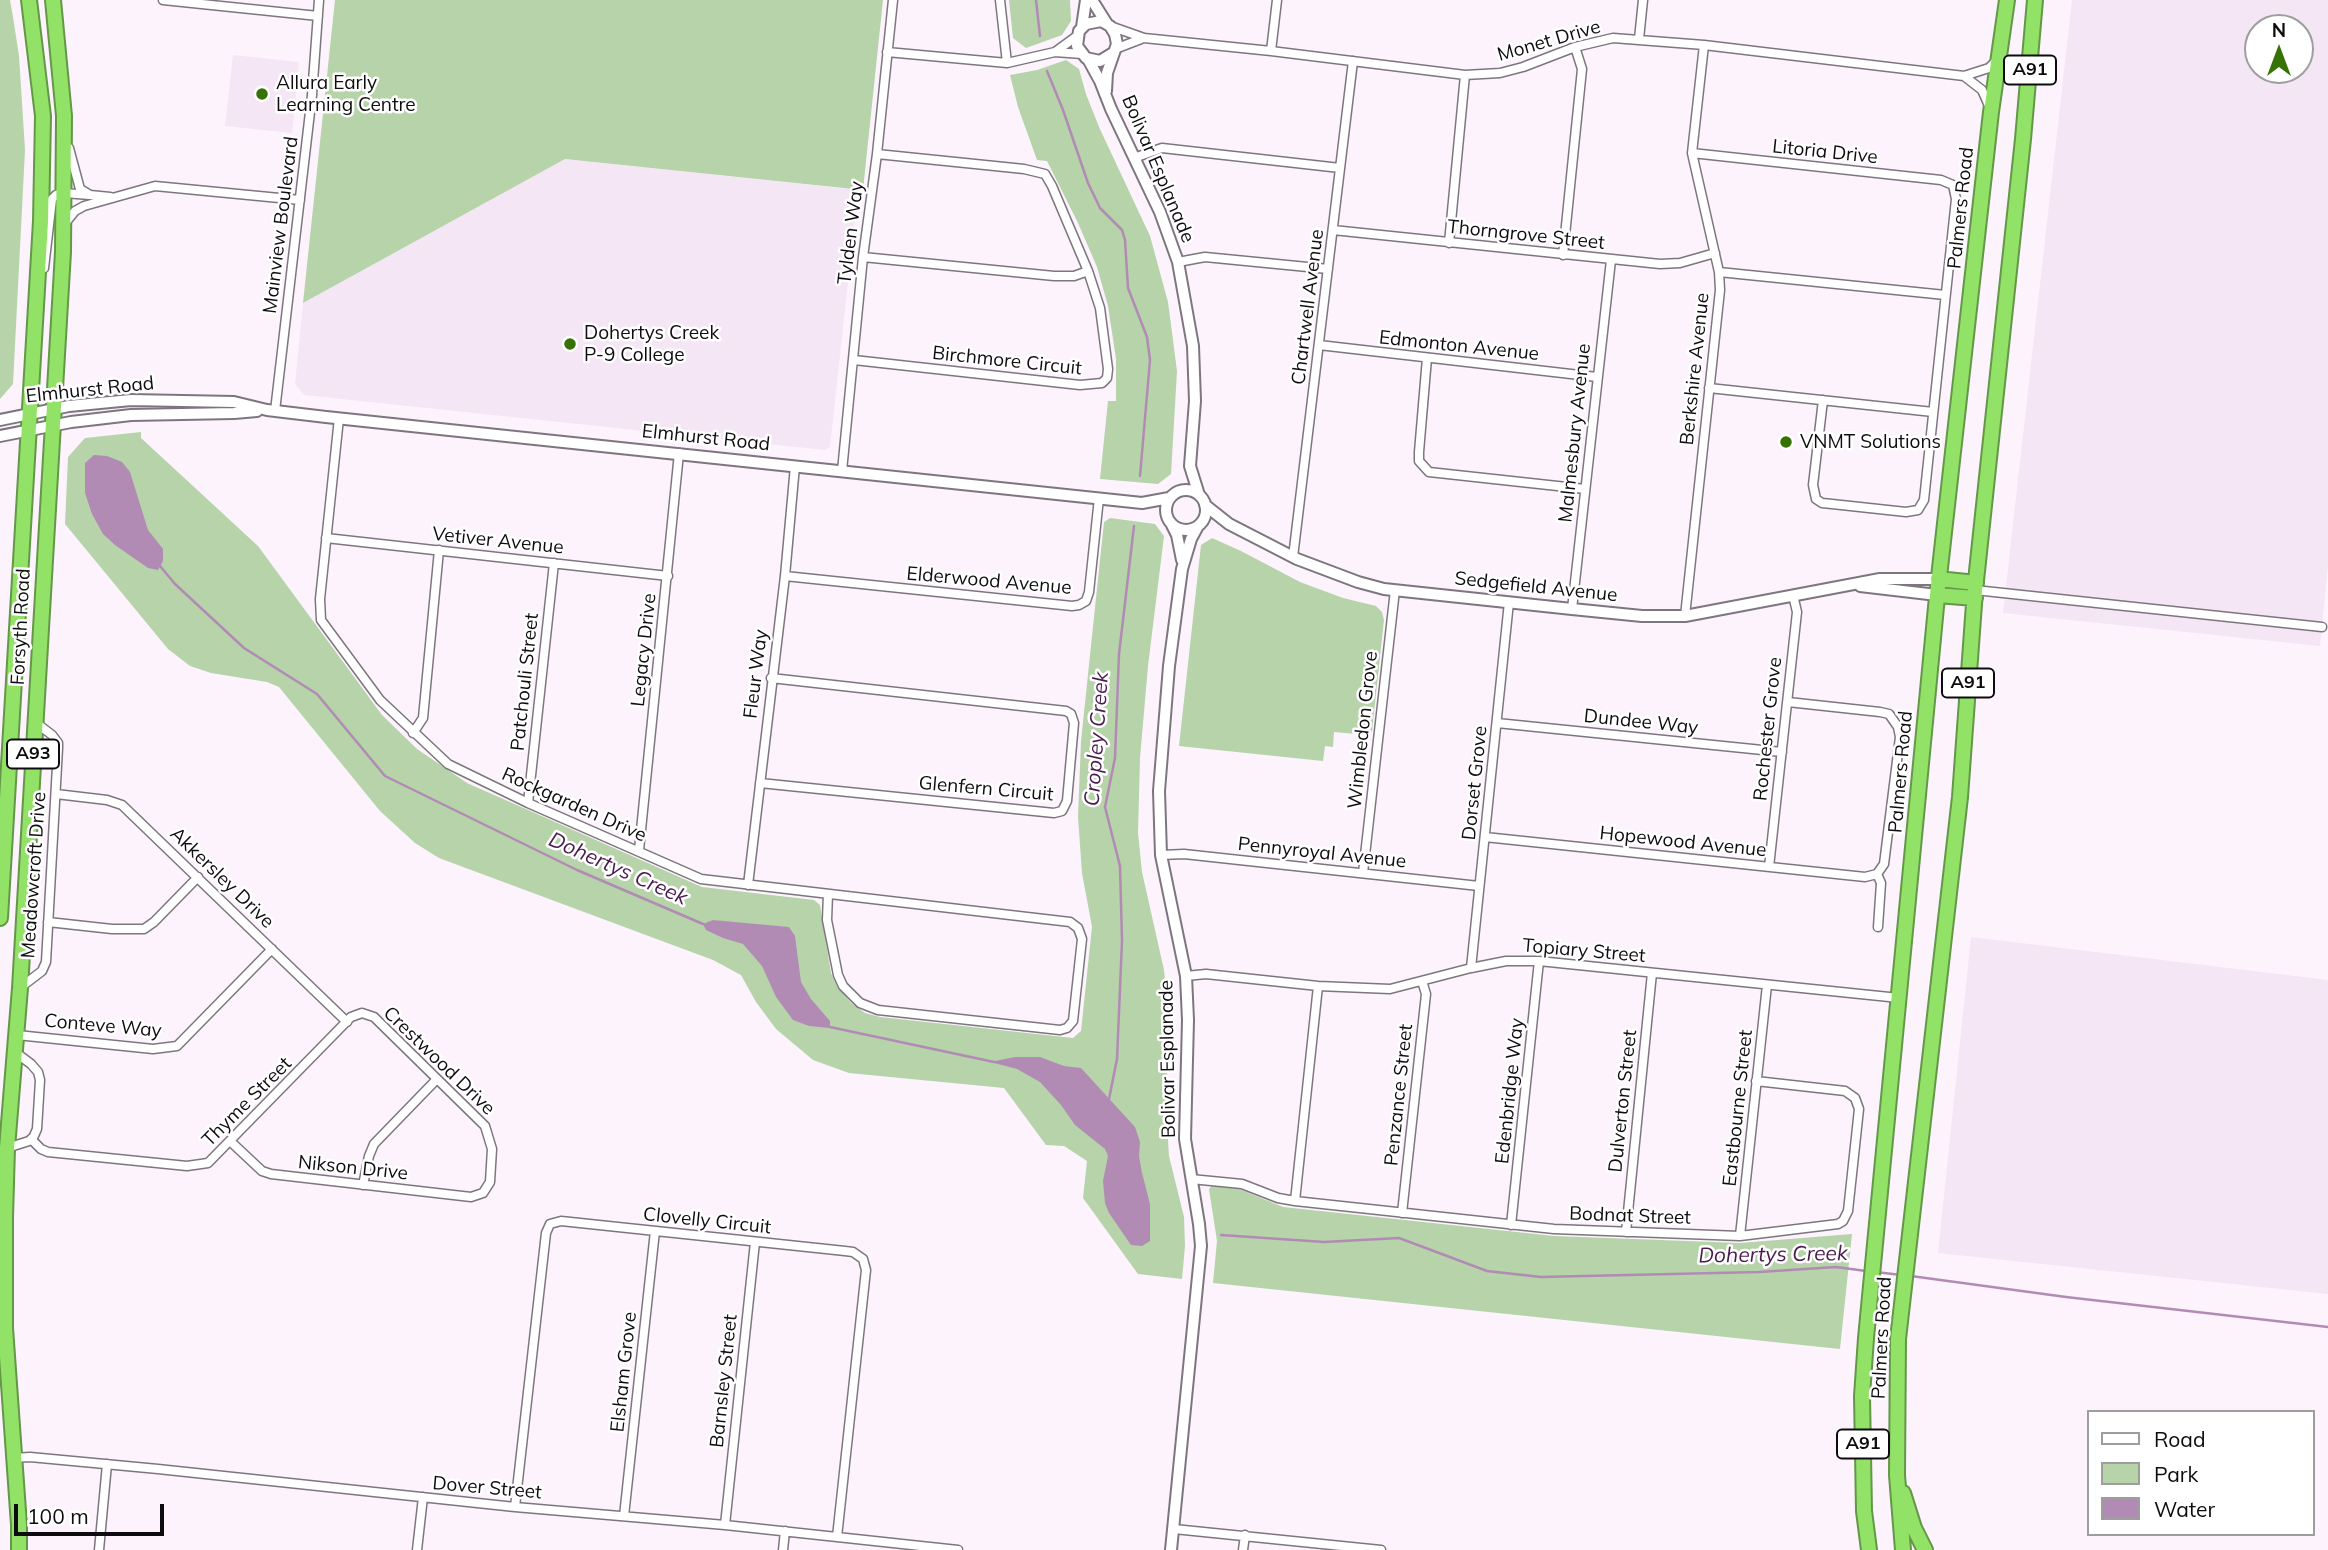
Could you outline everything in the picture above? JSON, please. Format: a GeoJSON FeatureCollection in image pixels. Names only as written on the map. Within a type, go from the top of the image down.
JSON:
{"type":"FeatureCollection","features":[{"type":"Feature","properties":{"kind":"highway","name":"Forsyth Road"},"geometry":{"type":"LineString","coordinates":[[0,918],[41,221],[43,116],[29,0]]}},
{"type":"Feature","properties":{"kind":"highway","name":"Palmers Road"},"geometry":{"type":"LineString","coordinates":[[1869,1550],[1864,1511],[1862,1396],[1866,1338],[1938,579],[1991,112],[2007,0]]}},
{"type":"Feature","properties":{"kind":"highway","name":"Palmers Road"},"geometry":{"type":"LineString","coordinates":[[1903,1550],[1897,1475],[1898,1339],[1958,810],[1975,590],[2023,139],[2035,0]]}},
{"type":"Feature","properties":{"kind":"highway","name":"Forsyth Road"},"geometry":{"type":"LineString","coordinates":[[19,1550],[19,1525],[7,1458],[3,1217],[7,1148],[6,1098],[17,1035],[63,228],[64,116],[56,2]]}},
{"type":"Feature","properties":{"kind":"highway"},"geometry":{"type":"LineString","coordinates":[[1938,579],[1975,590]]}},
{"type":"Feature","properties":{"kind":"highway"},"geometry":{"type":"LineString","coordinates":[[1937,595],[1975,590]]}},
{"type":"Feature","properties":{"kind":"highway"},"geometry":{"type":"LineString","coordinates":[[1897,1475],[1914,1528],[1925,1550]]}},
{"type":"Feature","properties":{"kind":"street"},"geometry":{"type":"LineString","coordinates":[[163,0],[318,16]]}},
{"type":"Feature","properties":{"kind":"street","name":"Mainview Boulevard"},"geometry":{"type":"LineString","coordinates":[[271,410],[300,200],[319,0]]}},
{"type":"Feature","properties":{"kind":"street","name":"Tylden Way"},"geometry":{"type":"LineString","coordinates":[[842,471],[863,257],[893,0]]}},
{"type":"Feature","properties":{"kind":"street"},"geometry":{"type":"LineString","coordinates":[[1000,0],[1007,64]]}},
{"type":"Feature","properties":{"kind":"street"},"geometry":{"type":"LineString","coordinates":[[887,52],[1007,64],[1055,52],[1100,61],[1114,51],[1117,39],[1089,0]]}},
{"type":"Feature","properties":{"kind":"street"},"geometry":{"type":"LineString","coordinates":[[1085,57],[1077,46],[1089,0]]}},
{"type":"Feature","properties":{"kind":"street"},"geometry":{"type":"LineString","coordinates":[[1271,51],[1277,0]]}},
{"type":"Feature","properties":{"kind":"street"},"geometry":{"type":"LineString","coordinates":[[1639,39],[1643,0]]}},
{"type":"Feature","properties":{"kind":"street"},"geometry":{"type":"LineString","coordinates":[[1055,52],[1096,21],[1109,25]]}},
{"type":"Feature","properties":{"kind":"street","name":"Monet Drive"},"geometry":{"type":"LineString","coordinates":[[1109,25],[1144,38],[1465,75],[1500,73],[1575,47],[1613,38],[1704,45],[1964,76]]}},
{"type":"Feature","properties":{"kind":"street","name":"Monet Drive"},"geometry":{"type":"LineString","coordinates":[[1114,51],[1127,42],[1144,38]]}},
{"type":"Feature","properties":{"kind":"street","name":"Berkshire Avenue"},"geometry":{"type":"LineString","coordinates":[[1685,616],[1720,290],[1720,272],[1692,153],[1704,45]]}},
{"type":"Feature","properties":{"kind":"street"},"geometry":{"type":"LineString","coordinates":[[1563,255],[1582,69],[1575,47]]}},
{"type":"Feature","properties":{"kind":"street"},"geometry":{"type":"LineString","coordinates":[[1964,76],[1989,68],[1997,60],[2001,49]]}},
{"type":"Feature","properties":{"kind":"street","name":"Bolivar Esplanade"},"geometry":{"type":"LineString","coordinates":[[1106,94],[1107,73],[1114,51]]}},
{"type":"Feature","properties":{"kind":"street","name":"Bolivar Esplanade"},"geometry":{"type":"LineString","coordinates":[[1085,57],[1106,94],[1160,212],[1178,262],[1193,346],[1195,401],[1190,466],[1202,500]]}},
{"type":"Feature","properties":{"kind":"street","name":"Chartwell Avenue"},"geometry":{"type":"LineString","coordinates":[[1293,557],[1353,61]]}},
{"type":"Feature","properties":{"kind":"street"},"geometry":{"type":"LineString","coordinates":[[1449,243],[1465,75]]}},
{"type":"Feature","properties":{"kind":"street"},"geometry":{"type":"LineString","coordinates":[[1964,76],[1982,90],[1991,112]]}},
{"type":"Feature","properties":{"kind":"street"},"geometry":{"type":"LineString","coordinates":[[64,116],[80,189],[90,195]]}},
{"type":"Feature","properties":{"kind":"street"},"geometry":{"type":"LineString","coordinates":[[1135,158],[1162,149],[1340,168]]}},
{"type":"Feature","properties":{"kind":"street","name":"Litoria Drive"},"geometry":{"type":"LineString","coordinates":[[1692,153],[1941,180],[1953,185],[1956,199],[1945,296]]}},
{"type":"Feature","properties":{"kind":"street","name":"Birchmore Circuit"},"geometry":{"type":"LineString","coordinates":[[854,360],[1080,385],[1102,383],[1107,378],[1107,351],[1100,308],[1088,271],[1052,186],[1042,173],[877,154]]}},
{"type":"Feature","properties":{"kind":"street"},"geometry":{"type":"LineString","coordinates":[[63,228],[75,211],[155,186],[300,200]]}},
{"type":"Feature","properties":{"kind":"street"},"geometry":{"type":"LineString","coordinates":[[36,305],[46,260],[51,205],[56,195],[64,193],[113,198]]}},
{"type":"Feature","properties":{"kind":"street","name":"Thorngrove Street"},"geometry":{"type":"LineString","coordinates":[[1334,230],[1660,264],[1680,263],[1715,253]]}},
{"type":"Feature","properties":{"kind":"street"},"geometry":{"type":"LineString","coordinates":[[863,257],[1054,276],[1074,276],[1088,271]]}},
{"type":"Feature","properties":{"kind":"street"},"geometry":{"type":"LineString","coordinates":[[1178,262],[1205,257],[1328,270]]}},
{"type":"Feature","properties":{"kind":"street","name":"Malmesbury Avenue"},"geometry":{"type":"LineString","coordinates":[[1572,609],[1611,260]]}},
{"type":"Feature","properties":{"kind":"street"},"geometry":{"type":"LineString","coordinates":[[1720,272],[1945,296],[1924,500],[1919,510],[1906,512],[1832,505],[1816,499],[1813,492],[1823,400]]}},
{"type":"Feature","properties":{"kind":"street","name":"Edmonton Avenue"},"geometry":{"type":"LineString","coordinates":[[1319,345],[1597,377]]}},
{"type":"Feature","properties":{"kind":"street"},"geometry":{"type":"LineString","coordinates":[[1427,358],[1419,461],[1429,472],[1585,489]]}},
{"type":"Feature","properties":{"kind":"street"},"geometry":{"type":"LineString","coordinates":[[1709,388],[1933,412]]}},
{"type":"Feature","properties":{"kind":"street","name":"Elmhurst Road"},"geometry":{"type":"LineString","coordinates":[[0,420],[131,400],[234,402],[271,410],[339,418],[1142,503],[1172,496]]}},
{"type":"Feature","properties":{"kind":"street","name":"Elmhurst Road"},"geometry":{"type":"LineString","coordinates":[[0,436],[52,425],[131,415],[271,410]]}},
{"type":"Feature","properties":{"kind":"street","name":"Rockgarden Drive"},"geometry":{"type":"LineString","coordinates":[[339,418],[319,604],[321,620],[380,700],[448,764],[528,803],[701,878],[1065,920],[1078,928],[1082,939],[1074,1016],[1067,1028],[1059,1030],[878,1010],[860,1003],[851,997],[838,975],[827,920],[828,894]]}},
{"type":"Feature","properties":{"kind":"street","name":"Legacy Drive"},"geometry":{"type":"LineString","coordinates":[[639,850],[680,453]]}},
{"type":"Feature","properties":{"kind":"street","name":"Fleur Way"},"geometry":{"type":"LineString","coordinates":[[748,885],[785,576],[795,466]]}},
{"type":"Feature","properties":{"kind":"street","name":"Bolivar Esplanade"},"geometry":{"type":"LineString","coordinates":[[1172,496],[1190,466]]}},
{"type":"Feature","properties":{"kind":"street"},"geometry":{"type":"LineString","coordinates":[[1190,490],[1202,500],[1204,518],[1199,525],[1184,530],[1169,521],[1166,510],[1172,496],[1190,490]]}},
{"type":"Feature","properties":{"kind":"street","name":"Elderwood Avenue"},"geometry":{"type":"LineString","coordinates":[[785,576],[1079,605],[1086,601],[1089,592],[1099,498]]}},
{"type":"Feature","properties":{"kind":"street","name":"Sedgefield Avenue"},"geometry":{"type":"LineString","coordinates":[[1202,500],[1229,524],[1293,557],[1358,583],[1395,590],[1572,609],[1642,616],[1685,616],[1880,579],[1938,579]]}},
{"type":"Feature","properties":{"kind":"street","name":"Elmhurst Road"},"geometry":{"type":"LineString","coordinates":[[1142,503],[1169,521]]}},
{"type":"Feature","properties":{"kind":"street","name":"Bolivar Esplanade"},"geometry":{"type":"LineString","coordinates":[[1169,521],[1177,535],[1182,569]]}},
{"type":"Feature","properties":{"kind":"street","name":"Sedgefield Avenue"},"geometry":{"type":"LineString","coordinates":[[1199,525],[1229,524]]}},
{"type":"Feature","properties":{"kind":"street","name":"Bolivar Esplanade"},"geometry":{"type":"LineString","coordinates":[[1171,1550],[1200,1264],[1199,1224],[1185,1139],[1188,1020],[1186,976],[1161,855],[1159,791],[1162,726],[1182,569],[1191,539],[1199,525]]}},
{"type":"Feature","properties":{"kind":"street","name":"Vetiver Avenue"},"geometry":{"type":"LineString","coordinates":[[326,538],[668,576]]}},
{"type":"Feature","properties":{"kind":"street"},"geometry":{"type":"LineString","coordinates":[[413,733],[423,718],[439,550]]}},
{"type":"Feature","properties":{"kind":"street","name":"Patchouli Street"},"geometry":{"type":"LineString","coordinates":[[528,803],[554,563]]}},
{"type":"Feature","properties":{"kind":"street","name":"Sedgefield Avenue"},"geometry":{"type":"LineString","coordinates":[[1851,584],[1937,595]]}},
{"type":"Feature","properties":{"kind":"street","name":"Wimbledon Grove"},"geometry":{"type":"LineString","coordinates":[[1363,873],[1395,590]]}},
{"type":"Feature","properties":{"kind":"street"},"geometry":{"type":"LineString","coordinates":[[1975,590],[2322,627]]}},
{"type":"Feature","properties":{"kind":"street","name":"Rochester Grove"},"geometry":{"type":"LineString","coordinates":[[1769,867],[1797,612],[1793,595]]}},
{"type":"Feature","properties":{"kind":"street","name":"Dorset Grove"},"geometry":{"type":"LineString","coordinates":[[1471,968],[1509,602]]}},
{"type":"Feature","properties":{"kind":"street","name":"Glenfern Circuit"},"geometry":{"type":"LineString","coordinates":[[760,783],[1054,813],[1062,811],[1067,801],[1074,723],[1066,711],[771,678]]}},
{"type":"Feature","properties":{"kind":"street"},"geometry":{"type":"LineString","coordinates":[[1788,702],[1880,712],[1889,715],[1898,727],[1900,737],[1884,864],[1877,874],[1881,883],[1878,928]]}},
{"type":"Feature","properties":{"kind":"street","name":"Meadowcroft Drive"},"geometry":{"type":"LineString","coordinates":[[20,988],[45,967],[56,794],[58,743],[35,722]]}},
{"type":"Feature","properties":{"kind":"street","name":"Dundee Way"},"geometry":{"type":"LineString","coordinates":[[1497,723],[1782,752]]}},
{"type":"Feature","properties":{"kind":"street","name":"Akkersley Drive"},"geometry":{"type":"LineString","coordinates":[[56,794],[107,800],[122,805],[347,1022]]}},
{"type":"Feature","properties":{"kind":"street","name":"Hopewood Avenue"},"geometry":{"type":"LineString","coordinates":[[1485,837],[1865,877],[1877,874]]}},
{"type":"Feature","properties":{"kind":"street","name":"Pennyroyal Avenue"},"geometry":{"type":"LineString","coordinates":[[1161,855],[1184,854],[1479,886]]}},
{"type":"Feature","properties":{"kind":"street"},"geometry":{"type":"LineString","coordinates":[[48,922],[112,929],[144,929],[198,877]]}},
{"type":"Feature","properties":{"kind":"street","name":"Conteve Way"},"geometry":{"type":"LineString","coordinates":[[17,1035],[153,1049],[177,1046],[272,949]]}},
{"type":"Feature","properties":{"kind":"street","name":"Topiary Street"},"geometry":{"type":"LineString","coordinates":[[1186,976],[1206,974],[1318,986],[1390,989],[1506,961],[1539,961],[1899,998]]}},
{"type":"Feature","properties":{"kind":"street","name":"Edenbridge Way"},"geometry":{"type":"LineString","coordinates":[[1511,1225],[1539,961]]}},
{"type":"Feature","properties":{"kind":"street","name":"Dulverton Street"},"geometry":{"type":"LineString","coordinates":[[1626,1232],[1653,973]]}},
{"type":"Feature","properties":{"kind":"street","name":"Penzance Street"},"geometry":{"type":"LineString","coordinates":[[1402,1213],[1426,994],[1422,981]]}},
{"type":"Feature","properties":{"kind":"street","name":"Eastbourne Street"},"geometry":{"type":"LineString","coordinates":[[1740,1236],[1767,985]]}},
{"type":"Feature","properties":{"kind":"street"},"geometry":{"type":"LineString","coordinates":[[1295,1201],[1318,986]]}},
{"type":"Feature","properties":{"kind":"street","name":"Crestwood Drive"},"geometry":{"type":"LineString","coordinates":[[347,1022],[351,1017],[362,1013],[374,1017],[485,1126],[492,1149],[490,1182],[483,1193]]}},
{"type":"Feature","properties":{"kind":"street","name":"Thyme Street"},"geometry":{"type":"LineString","coordinates":[[31,1139],[48,1152],[187,1166],[208,1163],[347,1022]]}},
{"type":"Feature","properties":{"kind":"street"},"geometry":{"type":"LineString","coordinates":[[7,1148],[31,1139],[37,1129],[40,1080],[38,1072],[15,1052]]}},
{"type":"Feature","properties":{"kind":"street"},"geometry":{"type":"LineString","coordinates":[[363,1185],[374,1144],[438,1079]]}},
{"type":"Feature","properties":{"kind":"street","name":"Bodnat Street"},"geometry":{"type":"LineString","coordinates":[[1191,1179],[1242,1184],[1278,1198],[1295,1201],[1554,1230],[1740,1236],[1838,1224],[1846,1217],[1850,1198],[1859,1109],[1855,1098],[1844,1091],[1756,1081]]}},
{"type":"Feature","properties":{"kind":"street","name":"Nikson Drive"},"geometry":{"type":"LineString","coordinates":[[230,1142],[262,1171],[471,1197],[483,1193]]}},
{"type":"Feature","properties":{"kind":"street","name":"Clovelly Circuit"},"geometry":{"type":"LineString","coordinates":[[515,1507],[547,1229],[550,1224],[561,1221],[853,1252],[863,1259],[866,1264],[836,1537]]}},
{"type":"Feature","properties":{"kind":"street","name":"Elsham Grove"},"geometry":{"type":"LineString","coordinates":[[624,1516],[655,1231]]}},
{"type":"Feature","properties":{"kind":"street","name":"Barnsley Street"},"geometry":{"type":"LineString","coordinates":[[725,1524],[755,1242]]}},
{"type":"Feature","properties":{"kind":"street","name":"Dover Street"},"geometry":{"type":"LineString","coordinates":[[7,1458],[30,1457],[107,1464],[515,1507],[725,1524],[899,1547],[958,1550]]}},
{"type":"Feature","properties":{"kind":"street"},"geometry":{"type":"LineString","coordinates":[[99,1550],[107,1464]]}},
{"type":"Feature","properties":{"kind":"street"},"geometry":{"type":"LineString","coordinates":[[417,1550],[423,1497]]}},
{"type":"Feature","properties":{"kind":"street"},"geometry":{"type":"LineString","coordinates":[[1174,1529],[1381,1550]]}},
{"type":"Feature","properties":{"kind":"street"},"geometry":{"type":"LineString","coordinates":[[783,1550],[785,1531]]}},
{"type":"Feature","properties":{"kind":"street"},"geometry":{"type":"LineString","coordinates":[[1242,1550],[1245,1535]]}},
{"type":"Feature","properties":{"kind":"shaded area"},"geometry":{"type":"Polygon","coordinates":[[[2072,0],[2328,0],[2328,565],[2320,646],[2003,613],[2072,0]]]}},
{"type":"Feature","properties":{"kind":"shaded area","name":"Allura Early Learning Centre"},"geometry":{"type":"Polygon","coordinates":[[[233,55],[299,62],[292,133],[225,126],[233,55]]]}},
{"type":"Feature","properties":{"kind":"shaded area","name":"Dohertys Creek P-9 College"},"geometry":{"type":"Polygon","coordinates":[[[565,159],[858,190],[830,447],[825,450],[304,395],[295,384],[303,303],[565,159]]]}},
{"type":"Feature","properties":{"kind":"shaded area"},"geometry":{"type":"Polygon","coordinates":[[[1971,937],[2328,980],[2328,1294],[1938,1253],[1971,937]]]}},
{"type":"Feature","properties":{"kind":"green space"},"geometry":{"type":"Polygon","coordinates":[[[0,0],[10,0],[13,17],[19,56],[25,150],[13,384],[0,399],[0,0]]]}},
{"type":"Feature","properties":{"kind":"green space"},"geometry":{"type":"Polygon","coordinates":[[[335,0],[883,0],[863,190],[565,159],[303,303],[335,0]]]}},
{"type":"Feature","properties":{"kind":"green space"},"geometry":{"type":"Polygon","coordinates":[[[1009,0],[1070,0],[1071,21],[1062,35],[1026,48],[1013,38],[1009,0]]]}},
{"type":"Feature","properties":{"kind":"green space"},"geometry":{"type":"Polygon","coordinates":[[[1066,60],[1079,69],[1099,127],[1150,236],[1168,302],[1177,371],[1171,474],[1158,484],[1100,479],[1108,401],[1116,401],[1116,359],[1108,306],[1097,267],[1078,223],[1047,161],[1037,160],[1010,75],[1037,70],[1066,60]]]}},
{"type":"Feature","properties":{"kind":"green space"},"geometry":{"type":"Polygon","coordinates":[[[141,432],[141,438],[258,546],[382,715],[417,749],[467,783],[702,887],[814,900],[820,905],[831,973],[837,986],[851,1003],[865,1013],[880,1017],[1073,1038],[1081,1031],[1092,927],[1082,873],[1078,817],[1081,741],[1104,522],[1110,518],[1155,524],[1164,536],[1148,666],[1140,758],[1138,833],[1142,872],[1164,970],[1169,1022],[1166,1110],[1169,1156],[1184,1217],[1182,1279],[1138,1274],[1083,1198],[1087,1161],[1064,1146],[1046,1145],[1004,1088],[849,1073],[813,1060],[776,1029],[741,975],[713,960],[439,858],[415,843],[380,811],[279,687],[267,682],[211,673],[190,666],[168,649],[65,524],[68,457],[85,438],[141,432]]]}},
{"type":"Feature","properties":{"kind":"green space"},"geometry":{"type":"Polygon","coordinates":[[[1212,538],[1300,582],[1343,598],[1376,606],[1382,612],[1384,620],[1372,731],[1367,735],[1334,732],[1333,747],[1325,746],[1323,761],[1179,746],[1201,545],[1212,538]]]}},
{"type":"Feature","properties":{"kind":"green space"},"geometry":{"type":"Polygon","coordinates":[[[1212,1186],[1239,1189],[1283,1207],[1554,1236],[1740,1243],[1852,1234],[1840,1349],[1213,1283],[1217,1241],[1209,1189],[1212,1186]]]}},
{"type":"Feature","properties":{"kind":"water"},"geometry":{"type":"Polygon","coordinates":[[[94,455],[107,456],[122,462],[130,472],[148,530],[163,549],[163,561],[158,570],[148,568],[103,534],[85,493],[85,463],[94,455]]]}},
{"type":"Feature","properties":{"kind":"water"},"geometry":{"type":"Polygon","coordinates":[[[713,920],[789,927],[795,936],[801,982],[811,999],[830,1021],[830,1028],[809,1026],[793,1020],[776,997],[762,966],[743,944],[706,930],[703,924],[713,920]]]}},
{"type":"Feature","properties":{"kind":"water"},"geometry":{"type":"Polygon","coordinates":[[[1015,1057],[1040,1057],[1064,1066],[1081,1068],[1135,1127],[1150,1204],[1150,1241],[1142,1246],[1131,1245],[1109,1213],[1103,1181],[1108,1156],[1105,1149],[1075,1125],[1040,1082],[1017,1069],[990,1062],[1015,1057]]]}},
{"type":"Feature","properties":{"kind":"waterway","name":"Cropley Creek"},"geometry":{"type":"LineString","coordinates":[[1036,0],[1040,36]]}},
{"type":"Feature","properties":{"kind":"waterway","name":"Cropley Creek"},"geometry":{"type":"LineString","coordinates":[[1047,71],[1088,183],[1100,208],[1122,230],[1125,240],[1128,288],[1147,337],[1150,360],[1140,476]]}},
{"type":"Feature","properties":{"kind":"waterway","name":"Cropley Creek"},"geometry":{"type":"LineString","coordinates":[[1109,1099],[1117,1059],[1122,941],[1120,866],[1105,807],[1115,758],[1119,654],[1134,526]]}},
{"type":"Feature","properties":{"kind":"waterway","name":"Dohertys Creek"},"geometry":{"type":"LineString","coordinates":[[160,566],[175,584],[244,648],[317,694],[385,776],[577,870],[703,924]]}},
{"type":"Feature","properties":{"kind":"waterway","name":"Dohertys Creek"},"geometry":{"type":"LineString","coordinates":[[830,1027],[994,1062]]}},
{"type":"Feature","properties":{"kind":"waterway","name":"Dohertys Creek"},"geometry":{"type":"LineString","coordinates":[[1221,1235],[1324,1242],[1399,1238],[1487,1271],[1541,1277],[1759,1272],[1836,1267],[1866,1271]]}},
{"type":"Feature","properties":{"kind":"waterway","name":"Dohertys Creek"},"geometry":{"type":"LineString","coordinates":[[1876,1272],[1901,1275]]}},
{"type":"Feature","properties":{"kind":"waterway","name":"Dohertys Creek"},"geometry":{"type":"LineString","coordinates":[[1911,1276],[2328,1327]]}},
{"type":"Feature","properties":{"kind":"place","name":"Allura Early Learning Centre"},"geometry":{"type":"Point","coordinates":[262,94]}},
{"type":"Feature","properties":{"kind":"place","name":"Dohertys Creek P-9 College"},"geometry":{"type":"Point","coordinates":[570,344]}},
{"type":"Feature","properties":{"kind":"place","name":"VNMT Solutions"},"geometry":{"type":"Point","coordinates":[1786,442]}}]}
